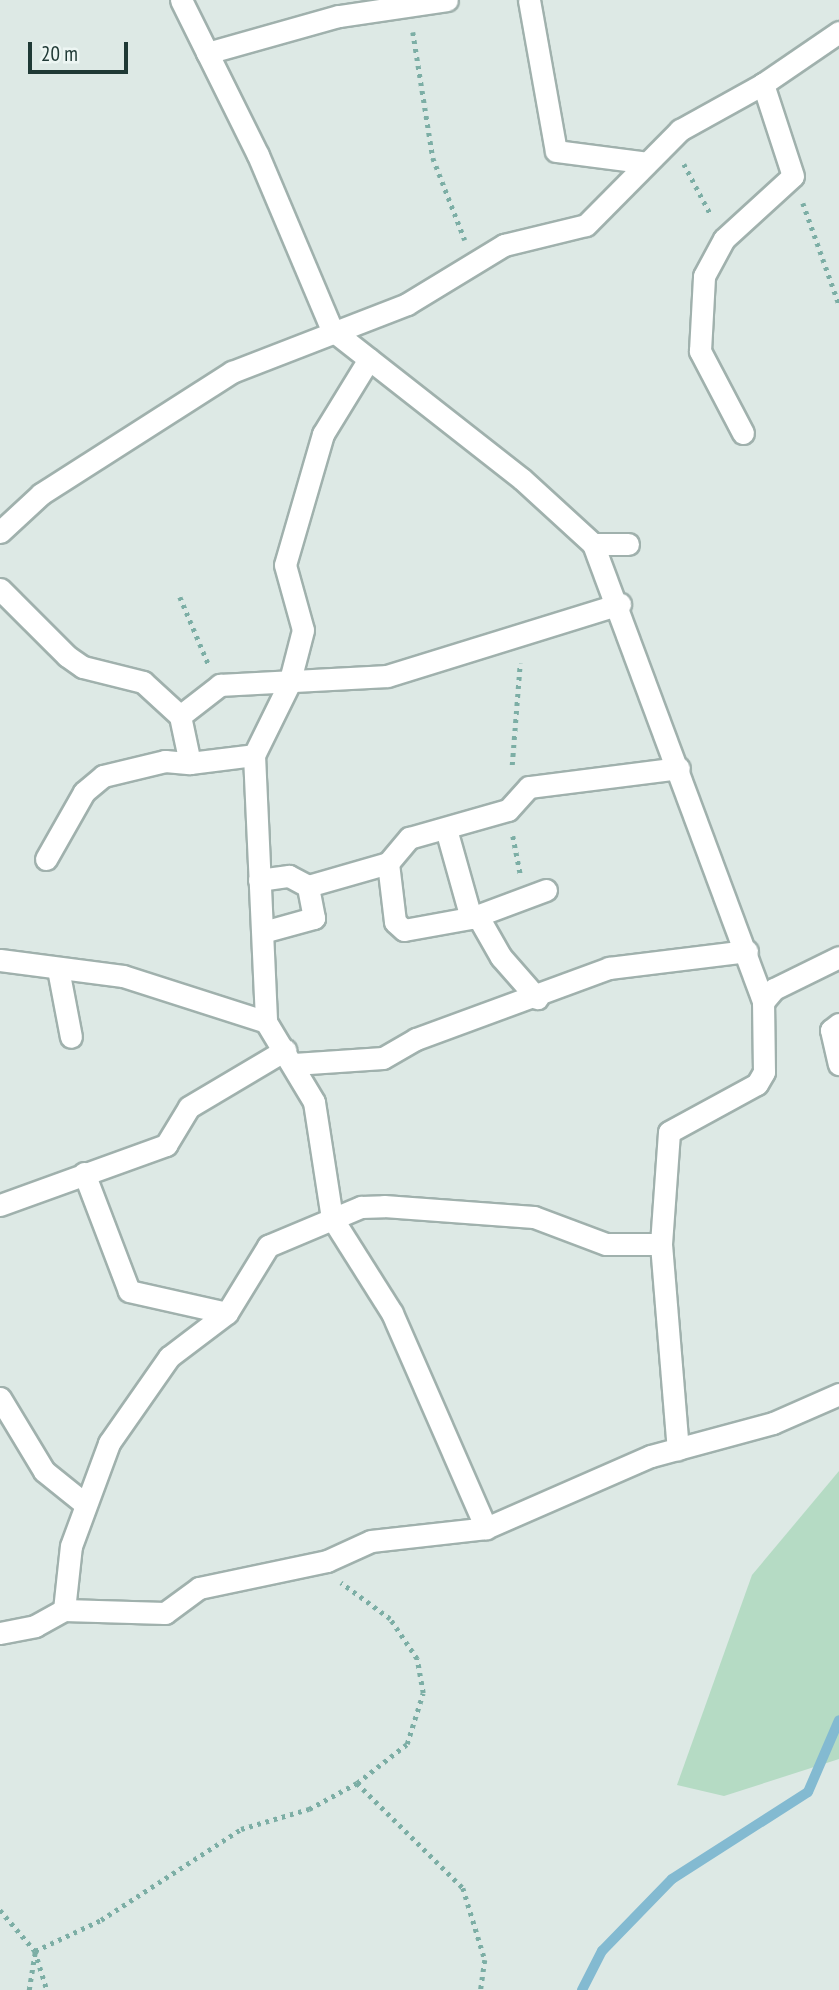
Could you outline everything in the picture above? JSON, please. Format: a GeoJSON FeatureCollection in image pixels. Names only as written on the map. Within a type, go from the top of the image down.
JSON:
{"type":"FeatureCollection","features":[{"type":"Feature","properties":{"kind":"street"},"geometry":{"type":"LineString","coordinates":[[181,0],[332,330],[593,544],[620,604],[747,951],[763,1002],[760,1080],[664,1140],[661,1244],[678,1449]]}},
{"type":"Feature","properties":{"kind":"street"},"geometry":{"type":"LineString","coordinates":[[207,53],[327,19],[447,0]]}},
{"type":"Feature","properties":{"kind":"street"},"geometry":{"type":"LineString","coordinates":[[530,0],[556,151],[641,162]]}},
{"type":"Feature","properties":{"kind":"street"},"geometry":{"type":"LineString","coordinates":[[0,532],[41,494],[232,372],[332,330],[407,304],[473,259],[586,225],[641,162],[671,138],[763,84],[839,32]]}},
{"type":"Feature","properties":{"kind":"street"},"geometry":{"type":"LineString","coordinates":[[743,433],[700,351],[704,276],[724,239],[793,176],[763,84]]}},
{"type":"Feature","properties":{"kind":"street"},"geometry":{"type":"LineString","coordinates":[[369,359],[323,434],[285,565],[303,630],[289,684],[254,755],[266,1022],[290,1057],[314,1102],[332,1218],[392,1313],[486,1528]]}},
{"type":"Feature","properties":{"kind":"street"},"geometry":{"type":"LineString","coordinates":[[593,544],[628,544]]}},
{"type":"Feature","properties":{"kind":"street"},"geometry":{"type":"LineString","coordinates":[[0,589],[67,656],[83,667],[143,682],[180,716],[190,763]]}},
{"type":"Feature","properties":{"kind":"street"},"geometry":{"type":"LineString","coordinates":[[180,716],[220,685],[289,684],[387,676],[620,604]]}},
{"type":"Feature","properties":{"kind":"street"},"geometry":{"type":"LineString","coordinates":[[46,859],[84,792],[103,776],[166,761],[190,763],[254,755]]}},
{"type":"Feature","properties":{"kind":"street"},"geometry":{"type":"LineString","coordinates":[[259,880],[289,876],[308,886],[388,863],[409,838],[508,810],[529,787],[679,768]]}},
{"type":"Feature","properties":{"kind":"street"},"geometry":{"type":"LineString","coordinates":[[446,829],[474,917],[501,957],[537,998]]}},
{"type":"Feature","properties":{"kind":"street"},"geometry":{"type":"LineString","coordinates":[[388,863],[400,927],[474,917],[545,890]]}},
{"type":"Feature","properties":{"kind":"street"},"geometry":{"type":"LineString","coordinates":[[264,932],[314,918],[308,886]]}},
{"type":"Feature","properties":{"kind":"street"},"geometry":{"type":"LineString","coordinates":[[0,1205],[166,1145],[189,1107],[290,1057],[383,1058],[438,1030],[537,998],[609,968],[747,951]]}},
{"type":"Feature","properties":{"kind":"street"},"geometry":{"type":"LineString","coordinates":[[763,1002],[774,989],[838,959]]}},
{"type":"Feature","properties":{"kind":"street"},"geometry":{"type":"LineString","coordinates":[[0,960],[123,976],[266,1022]]}},
{"type":"Feature","properties":{"kind":"street"},"geometry":{"type":"LineString","coordinates":[[58,969],[71,1037]]}},
{"type":"Feature","properties":{"kind":"street"},"geometry":{"type":"LineString","coordinates":[[839,1024],[831,1042],[839,1064]]}},
{"type":"Feature","properties":{"kind":"street"},"geometry":{"type":"LineString","coordinates":[[84,1173],[129,1291],[227,1313]]}},
{"type":"Feature","properties":{"kind":"street"},"geometry":{"type":"LineString","coordinates":[[64,1610],[71,1546],[109,1443],[141,1391],[169,1357],[227,1313],[268,1246],[332,1218],[384,1206],[500,1213],[547,1221],[606,1244],[661,1244]]}},
{"type":"Feature","properties":{"kind":"street"},"geometry":{"type":"LineString","coordinates":[[0,1633],[35,1626],[64,1610],[165,1613],[199,1588],[327,1561],[371,1541],[486,1528],[528,1514],[568,1489],[678,1449],[774,1423],[839,1394]]}},
{"type":"Feature","properties":{"kind":"street"},"geometry":{"type":"LineString","coordinates":[[0,1398],[44,1471],[85,1504]]}},
{"type":"Feature","properties":{"kind":"path"},"geometry":{"type":"LineString","coordinates":[[409,4],[433,159],[473,259]]}},
{"type":"Feature","properties":{"kind":"path"},"geometry":{"type":"LineString","coordinates":[[671,138],[724,239]]}},
{"type":"Feature","properties":{"kind":"path"},"geometry":{"type":"LineString","coordinates":[[793,176],[839,304]]}},
{"type":"Feature","properties":{"kind":"path"},"geometry":{"type":"LineString","coordinates":[[180,597],[220,685]]}},
{"type":"Feature","properties":{"kind":"path"},"geometry":{"type":"LineString","coordinates":[[35,1951],[100,1920],[241,1829],[309,1809],[357,1783],[407,1744],[423,1693],[405,1636],[390,1619],[347,1593],[327,1561]]}},
{"type":"Feature","properties":{"kind":"path"},"geometry":{"type":"LineString","coordinates":[[357,1783],[463,1888],[485,1960],[481,1990]]}},
{"type":"Feature","properties":{"kind":"path"},"geometry":{"type":"LineString","coordinates":[[0,1910],[35,1951],[47,1990]]}},
{"type":"Feature","properties":{"kind":"path"},"geometry":{"type":"LineString","coordinates":[[29,1990],[35,1951]]}},
{"type":"Feature","properties":{"kind":"green space"},"geometry":{"type":"Polygon","coordinates":[[[839,1471],[839,1759],[724,1796],[677,1785],[752,1575],[839,1471]]]}},
{"type":"Feature","properties":{"kind":"waterway"},"geometry":{"type":"LineString","coordinates":[[582,1990],[602,1951],[672,1879],[808,1792],[839,1720]]}}]}
